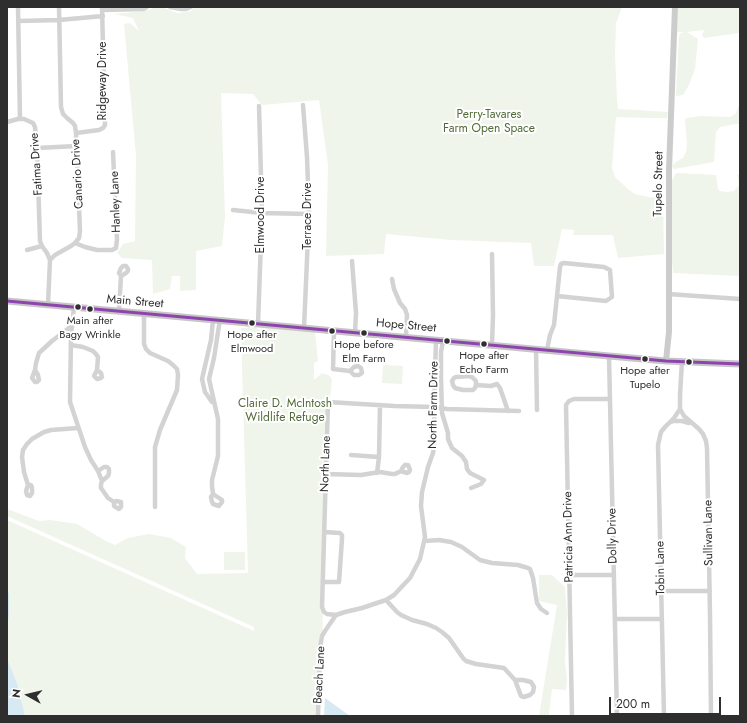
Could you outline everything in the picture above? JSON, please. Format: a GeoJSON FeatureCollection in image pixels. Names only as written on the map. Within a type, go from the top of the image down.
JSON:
{"type":"FeatureCollection","features":[{"type":"Feature","properties":{"kind":"main road","name":"Tupelo Street"},"geometry":{"type":"LineString","coordinates":[[666,361],[669,332],[669,170],[675,7]]}},
{"type":"Feature","properties":{"kind":"main road","name":"Main Street"},"geometry":{"type":"LineString","coordinates":[[7,301],[190,318]]}},
{"type":"Feature","properties":{"kind":"main road","name":"Hope Street"},"geometry":{"type":"LineString","coordinates":[[190,318],[666,361],[740,364]]}},
{"type":"Feature","properties":{"kind":"street","name":"Fatima Drive"},"geometry":{"type":"LineString","coordinates":[[18,7],[20,119],[33,123],[34,127],[37,148],[40,241],[50,260]]}},
{"type":"Feature","properties":{"kind":"street","name":"Canario Drive"},"geometry":{"type":"LineString","coordinates":[[59,7],[61,107],[63,114],[73,122],[75,126],[77,146],[80,224],[79,238],[75,243]]}},
{"type":"Feature","properties":{"kind":"street"},"geometry":{"type":"LineString","coordinates":[[102,9],[144,9],[147,7]]}},
{"type":"Feature","properties":{"kind":"street"},"geometry":{"type":"LineString","coordinates":[[170,7],[181,9],[191,7]]}},
{"type":"Feature","properties":{"kind":"street","name":"Ridgeway Drive"},"geometry":{"type":"LineString","coordinates":[[76,133],[99,130],[105,125],[102,9]]}},
{"type":"Feature","properties":{"kind":"street"},"geometry":{"type":"LineString","coordinates":[[18,21],[59,20],[103,16]]}},
{"type":"Feature","properties":{"kind":"street","name":"Terrace Drive"},"geometry":{"type":"LineString","coordinates":[[303,105],[309,214],[304,328]]}},
{"type":"Feature","properties":{"kind":"street","name":"Elmwood Drive"},"geometry":{"type":"LineString","coordinates":[[258,324],[262,213],[259,106]]}},
{"type":"Feature","properties":{"kind":"street"},"geometry":{"type":"LineString","coordinates":[[7,122],[20,119]]}},
{"type":"Feature","properties":{"kind":"street"},"geometry":{"type":"LineString","coordinates":[[37,148],[77,146]]}},
{"type":"Feature","properties":{"kind":"street","name":"Hanley Lane"},"geometry":{"type":"LineString","coordinates":[[75,243],[91,249],[112,250],[116,248],[117,240],[113,152]]}},
{"type":"Feature","properties":{"kind":"street"},"geometry":{"type":"LineString","coordinates":[[233,210],[262,213],[309,214]]}},
{"type":"Feature","properties":{"kind":"street"},"geometry":{"type":"LineString","coordinates":[[48,305],[50,260],[55,255],[75,243]]}},
{"type":"Feature","properties":{"kind":"street"},"geometry":{"type":"LineString","coordinates":[[27,250],[42,246]]}},
{"type":"Feature","properties":{"kind":"street"},"geometry":{"type":"LineString","coordinates":[[492,254],[492,345]]}},
{"type":"Feature","properties":{"kind":"street"},"geometry":{"type":"LineString","coordinates":[[352,261],[356,313],[355,333]]}},
{"type":"Feature","properties":{"kind":"street"},"geometry":{"type":"LineString","coordinates":[[547,350],[554,325],[557,296],[560,267],[561,264],[604,266],[610,270],[612,297],[606,301],[557,296]]}},
{"type":"Feature","properties":{"kind":"street"},"geometry":{"type":"LineString","coordinates":[[119,312],[121,276]]}},
{"type":"Feature","properties":{"kind":"street"},"geometry":{"type":"LineString","coordinates":[[392,279],[394,289],[400,303],[406,309],[406,337]]}},
{"type":"Feature","properties":{"kind":"street"},"geometry":{"type":"LineString","coordinates":[[668,294],[740,299]]}},
{"type":"Feature","properties":{"kind":"street"},"geometry":{"type":"LineString","coordinates":[[74,308],[71,345],[70,402],[88,454],[102,481],[101,488],[108,498],[114,502]]}},
{"type":"Feature","properties":{"kind":"street"},"geometry":{"type":"LineString","coordinates":[[144,314],[144,344],[146,349],[150,353],[168,361],[173,365],[177,369],[178,375],[177,390],[160,430],[155,447],[155,507]]}},
{"type":"Feature","properties":{"kind":"street"},"geometry":{"type":"LineString","coordinates":[[213,320],[212,337],[203,375],[203,386],[216,410]]}},
{"type":"Feature","properties":{"kind":"street"},"geometry":{"type":"LineString","coordinates":[[213,494],[212,480],[218,456],[218,419],[209,376],[214,358],[220,320]]}},
{"type":"Feature","properties":{"kind":"street"},"geometry":{"type":"LineString","coordinates":[[35,370],[39,353],[72,324]]}},
{"type":"Feature","properties":{"kind":"street"},"geometry":{"type":"LineString","coordinates":[[334,331],[333,369],[350,371]]}},
{"type":"Feature","properties":{"kind":"street"},"geometry":{"type":"LineString","coordinates":[[212,337],[217,338]]}},
{"type":"Feature","properties":{"kind":"street","name":"North Farm Drive"},"geometry":{"type":"LineString","coordinates":[[336,615],[386,600],[394,595],[410,578],[420,559],[425,541],[421,497],[428,467],[434,452],[434,407],[439,340]]}},
{"type":"Feature","properties":{"kind":"street","name":"North Farm Drive"},"geometry":{"type":"LineString","coordinates":[[439,340],[441,359],[442,413],[448,433],[448,439],[452,448],[462,456],[466,462],[467,469],[470,473],[484,481],[481,484],[471,488]]}},
{"type":"Feature","properties":{"kind":"street"},"geometry":{"type":"LineString","coordinates":[[71,345],[83,347],[93,351],[98,357],[97,370]]}},
{"type":"Feature","properties":{"kind":"street"},"geometry":{"type":"LineString","coordinates":[[536,349],[537,410]]}},
{"type":"Feature","properties":{"kind":"street","name":"Dolly Drive"},"geometry":{"type":"LineString","coordinates":[[609,356],[616,716]]}},
{"type":"Feature","properties":{"kind":"street"},"geometry":{"type":"LineString","coordinates":[[207,358],[214,358]]}},
{"type":"Feature","properties":{"kind":"street"},"geometry":{"type":"LineString","coordinates":[[680,409],[682,361]]}},
{"type":"Feature","properties":{"kind":"street"},"geometry":{"type":"LineString","coordinates":[[203,375],[209,376]]}},
{"type":"Feature","properties":{"kind":"street"},"geometry":{"type":"LineString","coordinates":[[469,376],[476,381],[476,385],[473,390],[459,390],[455,388],[452,381],[456,377],[469,376]]}},
{"type":"Feature","properties":{"kind":"street"},"geometry":{"type":"LineString","coordinates":[[476,385],[491,386],[497,384],[500,388],[508,411]]}},
{"type":"Feature","properties":{"kind":"street","name":"Patricia Ann Drive"},"geometry":{"type":"LineString","coordinates":[[572,716],[566,405],[574,399],[610,399]]}},
{"type":"Feature","properties":{"kind":"street","name":"North Lane"},"geometry":{"type":"LineString","coordinates":[[336,615],[327,614],[324,612],[322,607],[328,402],[380,406],[519,411]]}},
{"type":"Feature","properties":{"kind":"street"},"geometry":{"type":"LineString","coordinates":[[377,473],[379,457],[380,406]]}},
{"type":"Feature","properties":{"kind":"street","name":"Tobin Lane"},"geometry":{"type":"LineString","coordinates":[[664,716],[658,445],[661,432],[680,409]]}},
{"type":"Feature","properties":{"kind":"street","name":"Sullivan Lane"},"geometry":{"type":"LineString","coordinates":[[680,409],[684,416],[703,434],[707,448],[711,716]]}},
{"type":"Feature","properties":{"kind":"street"},"geometry":{"type":"LineString","coordinates":[[668,423],[673,421],[682,421],[692,424]]}},
{"type":"Feature","properties":{"kind":"street"},"geometry":{"type":"LineString","coordinates":[[28,485],[22,457],[23,450],[27,444],[32,439],[50,430],[78,428]]}},
{"type":"Feature","properties":{"kind":"street"},"geometry":{"type":"LineString","coordinates":[[351,455],[379,457]]}},
{"type":"Feature","properties":{"kind":"street"},"geometry":{"type":"LineString","coordinates":[[98,471],[104,467],[109,469],[108,476],[102,481]]}},
{"type":"Feature","properties":{"kind":"street"},"geometry":{"type":"LineString","coordinates":[[326,474],[394,474],[401,471]]}},
{"type":"Feature","properties":{"kind":"street"},"geometry":{"type":"LineString","coordinates":[[323,582],[339,582],[342,539],[342,535],[340,533],[324,532]]}},
{"type":"Feature","properties":{"kind":"street"},"geometry":{"type":"LineString","coordinates":[[425,541],[439,540],[451,542],[462,547],[480,560],[492,563],[518,565],[530,569],[537,603],[541,609],[547,613]]}},
{"type":"Feature","properties":{"kind":"street"},"geometry":{"type":"LineString","coordinates":[[570,575],[614,575]]}},
{"type":"Feature","properties":{"kind":"street"},"geometry":{"type":"LineString","coordinates":[[661,591],[710,590]]}},
{"type":"Feature","properties":{"kind":"street"},"geometry":{"type":"LineString","coordinates":[[386,600],[397,612],[406,618],[427,624],[442,632],[449,638],[466,661],[504,668],[515,680],[521,696],[524,697],[533,692],[534,687],[531,682],[515,680]]}},
{"type":"Feature","properties":{"kind":"street","name":"Beach Lane"},"geometry":{"type":"LineString","coordinates":[[318,716],[320,648],[322,636],[336,615]]}},
{"type":"Feature","properties":{"kind":"street"},"geometry":{"type":"LineString","coordinates":[[615,619],[662,619]]}},
{"type":"Feature","properties":{"kind":"green space","name":"Perry-Tavares Farm Open Space"},"geometry":{"type":"Polygon","coordinates":[[[156,7],[162,7],[177,13],[192,11],[194,7],[622,7],[616,23],[615,55],[618,109],[668,112],[667,118],[616,117],[612,168],[615,177],[635,194],[663,198],[664,254],[618,258],[613,235],[573,235],[574,230],[562,229],[554,266],[534,266],[531,243],[451,240],[386,234],[384,254],[326,256],[328,165],[319,100],[262,105],[253,94],[221,93],[225,217],[222,246],[196,251],[196,290],[180,291],[180,276],[172,276],[170,289],[153,294],[152,260],[122,258],[117,253],[123,244],[135,241],[136,156],[124,24],[130,23],[139,31],[133,18],[114,14],[146,11],[156,7]]]}},
{"type":"Feature","properties":{"kind":"green space"},"geometry":{"type":"Polygon","coordinates":[[[678,7],[740,7],[740,37],[739,33],[704,38],[702,35],[704,30],[687,32],[698,39],[695,69],[689,85],[683,95],[676,96],[679,36],[684,32],[677,32],[678,7]]]}},
{"type":"Feature","properties":{"kind":"green space"},"geometry":{"type":"Polygon","coordinates":[[[740,102],[740,124],[720,127],[716,132],[714,162],[674,169],[672,166],[683,158],[686,152],[686,118],[701,116],[730,117],[736,113],[740,102]]]}},
{"type":"Feature","properties":{"kind":"green space"},"geometry":{"type":"Polygon","coordinates":[[[676,173],[716,175],[718,189],[720,191],[727,192],[734,191],[739,185],[737,175],[740,174],[740,276],[673,273],[672,180],[676,173]]]}},
{"type":"Feature","properties":{"kind":"green space","name":"Claire D. McIntosh Wildlife Refuge"},"geometry":{"type":"Polygon","coordinates":[[[251,326],[261,330],[261,328],[315,332],[318,361],[314,363],[314,380],[322,373],[330,376],[332,380],[330,399],[328,396],[326,400],[322,666],[321,664],[318,716],[25,716],[18,686],[7,658],[9,593],[7,591],[7,520],[254,631],[254,627],[7,516],[7,509],[39,521],[50,520],[77,524],[115,545],[128,538],[149,534],[171,538],[186,547],[185,558],[197,574],[248,573],[241,328],[251,326]]]}},
{"type":"Feature","properties":{"kind":"green space"},"geometry":{"type":"Polygon","coordinates":[[[383,365],[403,366],[402,384],[382,383],[383,365]]]}},
{"type":"Feature","properties":{"kind":"green space"},"geometry":{"type":"Polygon","coordinates":[[[224,552],[245,552],[245,570],[224,570],[224,552]]]}},
{"type":"Feature","properties":{"kind":"green space"},"geometry":{"type":"Polygon","coordinates":[[[539,575],[552,575],[565,587],[567,614],[565,661],[567,681],[566,690],[552,689],[550,716],[539,716],[557,605],[539,601],[539,575]]]}},
{"type":"Feature","properties":{"kind":"shaded area"},"geometry":{"type":"Polygon","coordinates":[[[7,591],[9,593],[9,616],[7,627],[7,591]]]}},
{"type":"Feature","properties":{"kind":"shaded area"},"geometry":{"type":"Polygon","coordinates":[[[7,658],[18,686],[25,716],[7,716],[7,658]]]}},
{"type":"Feature","properties":{"kind":"shaded area"},"geometry":{"type":"Polygon","coordinates":[[[325,698],[350,716],[324,716],[325,698]]]}},
{"type":"Feature","properties":{"kind":"transit line"},"geometry":{"type":"LineString","coordinates":[[7,301],[666,361],[740,364]]}},
{"type":"Feature","properties":{"kind":"place","name":"Main after Bagy Wrinkle"},"geometry":{"type":"Point","coordinates":[90,309]}},
{"type":"Feature","properties":{"kind":"place","name":"Hope after Elmwood"},"geometry":{"type":"Point","coordinates":[252,323]}},
{"type":"Feature","properties":{"kind":"place","name":"Hope before Elm Farm"},"geometry":{"type":"Point","coordinates":[364,333]}},
{"type":"Feature","properties":{"kind":"place","name":"Hope after Echo Farm"},"geometry":{"type":"Point","coordinates":[484,344]}},
{"type":"Feature","properties":{"kind":"place","name":"Hope after Tupelo"},"geometry":{"type":"Point","coordinates":[645,359]}}]}
